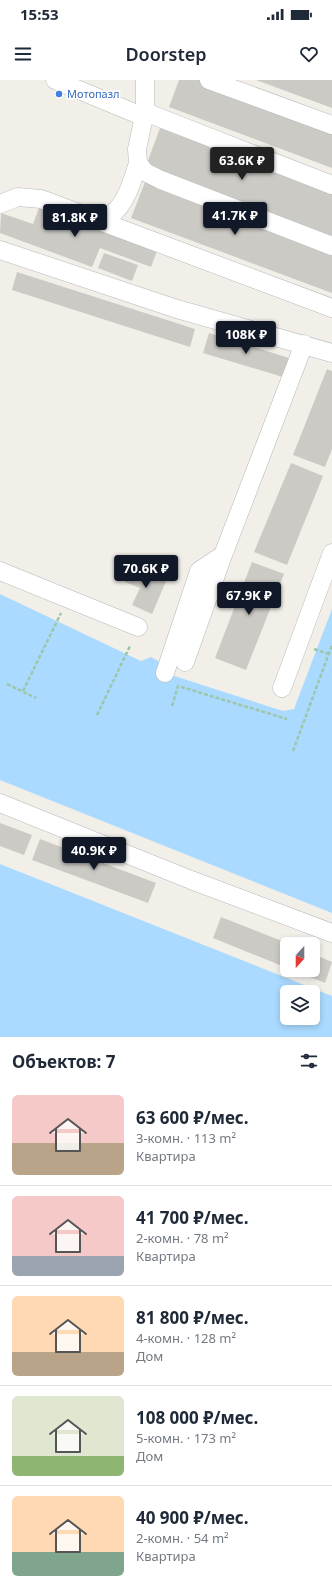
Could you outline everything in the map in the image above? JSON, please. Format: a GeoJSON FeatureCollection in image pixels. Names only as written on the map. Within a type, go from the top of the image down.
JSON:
{"type":"FeatureCollection","features":[{"type":"Feature","properties":{"kind":"lane"},"geometry":{"type":"LineString","coordinates":[[56,80],[332,185]]}},
{"type":"Feature","properties":{"kind":"lane"},"geometry":{"type":"LineString","coordinates":[[102,221],[110,217],[120,208],[129,191],[138,163],[137,149],[145,114],[145,80]]}},
{"type":"Feature","properties":{"kind":"lane"},"geometry":{"type":"LineString","coordinates":[[209,80],[332,125]]}},
{"type":"Feature","properties":{"kind":"lane"},"geometry":{"type":"LineString","coordinates":[[138,163],[145,172],[161,180],[332,246]]}},
{"type":"Feature","properties":{"kind":"lane"},"geometry":{"type":"LineString","coordinates":[[0,204],[18,197],[41,199],[332,308]]}},
{"type":"Feature","properties":{"kind":"lane"},"geometry":{"type":"LineString","coordinates":[[0,250],[177,309],[332,353]]}},
{"type":"Feature","properties":{"kind":"lane"},"geometry":{"type":"LineString","coordinates":[[185,662],[223,555],[304,344]]}},
{"type":"Feature","properties":{"kind":"lane"},"geometry":{"type":"LineString","coordinates":[[282,688],[332,553]]}},
{"type":"Feature","properties":{"kind":"lane"},"geometry":{"type":"LineString","coordinates":[[165,673],[199,571],[223,555]]}},
{"type":"Feature","properties":{"kind":"lane"},"geometry":{"type":"LineString","coordinates":[[0,571],[138,626]]}},
{"type":"Feature","properties":{"kind":"lane"},"geometry":{"type":"LineString","coordinates":[[0,803],[191,880],[332,933]]}},
{"type":"Feature","properties":{"kind":"path"},"geometry":{"type":"LineString","coordinates":[[23,691],[68,598]]}},
{"type":"Feature","properties":{"kind":"path"},"geometry":{"type":"LineString","coordinates":[[293,751],[332,645]]}},
{"type":"Feature","properties":{"kind":"path"},"geometry":{"type":"LineString","coordinates":[[96,715],[130,646]]}},
{"type":"Feature","properties":{"kind":"path"},"geometry":{"type":"LineString","coordinates":[[313,648],[329,654]]}},
{"type":"Feature","properties":{"kind":"path"},"geometry":{"type":"LineString","coordinates":[[7,684],[36,698]]}},
{"type":"Feature","properties":{"kind":"path"},"geometry":{"type":"LineString","coordinates":[[172,706],[178,686],[287,719]]}},
{"type":"Feature","properties":{"kind":"water"},"geometry":{"type":"Polygon","coordinates":[[[0,594],[141,661],[151,657],[160,662],[165,673],[283,711],[294,709],[332,609],[332,913],[0,780],[0,594]]]}},
{"type":"Feature","properties":{"kind":"water"},"geometry":{"type":"Polygon","coordinates":[[[0,864],[280,975],[280,977],[284,977],[304,985],[280,985],[280,1025],[320,1025],[320,991],[332,996],[332,1037],[0,1037],[0,864]]]}},
{"type":"Feature","properties":{"kind":"building"},"geometry":{"type":"Polygon","coordinates":[[[179,80],[201,80],[332,129],[332,168],[169,107],[179,80]]]}},
{"type":"Feature","properties":{"kind":"building"},"geometry":{"type":"Polygon","coordinates":[[[256,80],[332,80],[332,108],[256,80]]]}},
{"type":"Feature","properties":{"kind":"building"},"geometry":{"type":"Polygon","coordinates":[[[160,128],[332,193],[332,236],[146,166],[160,128]]]}},
{"type":"Feature","properties":{"kind":"building"},"geometry":{"type":"Polygon","coordinates":[[[145,182],[332,252],[332,293],[131,218],[145,182]]]}},
{"type":"Feature","properties":{"kind":"building"},"geometry":{"type":"Polygon","coordinates":[[[40,205],[158,248],[151,267],[100,248],[92,267],[0,233],[1,213],[33,224],[40,205]]]}},
{"type":"Feature","properties":{"kind":"building"},"geometry":{"type":"Polygon","coordinates":[[[104,253],[138,265],[132,281],[98,268],[104,253]]]}},
{"type":"Feature","properties":{"kind":"building"},"geometry":{"type":"Polygon","coordinates":[[[17,272],[195,329],[190,347],[12,290],[17,272]]]}},
{"type":"Feature","properties":{"kind":"building"},"geometry":{"type":"Polygon","coordinates":[[[209,333],[289,358],[283,377],[203,353],[209,333]]]}},
{"type":"Feature","properties":{"kind":"building"},"geometry":{"type":"Polygon","coordinates":[[[327,369],[332,371],[332,449],[325,467],[293,455],[327,369]]]}},
{"type":"Feature","properties":{"kind":"building"},"geometry":{"type":"Polygon","coordinates":[[[291,463],[323,476],[287,565],[254,552],[291,463]]]}},
{"type":"Feature","properties":{"kind":"building"},"geometry":{"type":"Polygon","coordinates":[[[252,562],[284,574],[246,670],[215,658],[252,562]]]}},
{"type":"Feature","properties":{"kind":"building"},"geometry":{"type":"Polygon","coordinates":[[[132,566],[166,581],[152,614],[132,605],[140,588],[125,582],[132,566]]]}},
{"type":"Feature","properties":{"kind":"building"},"geometry":{"type":"Polygon","coordinates":[[[0,823],[32,835],[24,855],[0,846],[0,823]]]}},
{"type":"Feature","properties":{"kind":"building"},"geometry":{"type":"Polygon","coordinates":[[[40,839],[156,883],[148,903],[32,860],[40,839]]]}},
{"type":"Feature","properties":{"kind":"building"},"geometry":{"type":"Polygon","coordinates":[[[221,917],[280,940],[280,965],[213,938],[221,917]]]}},
{"type":"Feature","properties":{"kind":"building"},"geometry":{"type":"Polygon","coordinates":[[[320,957],[332,962],[325,983],[310,977],[320,977],[320,957]]]}},
{"type":"Feature","properties":{"kind":"place","name":"Мотопазл"},"geometry":{"type":"Point","coordinates":[59,94]}}]}
